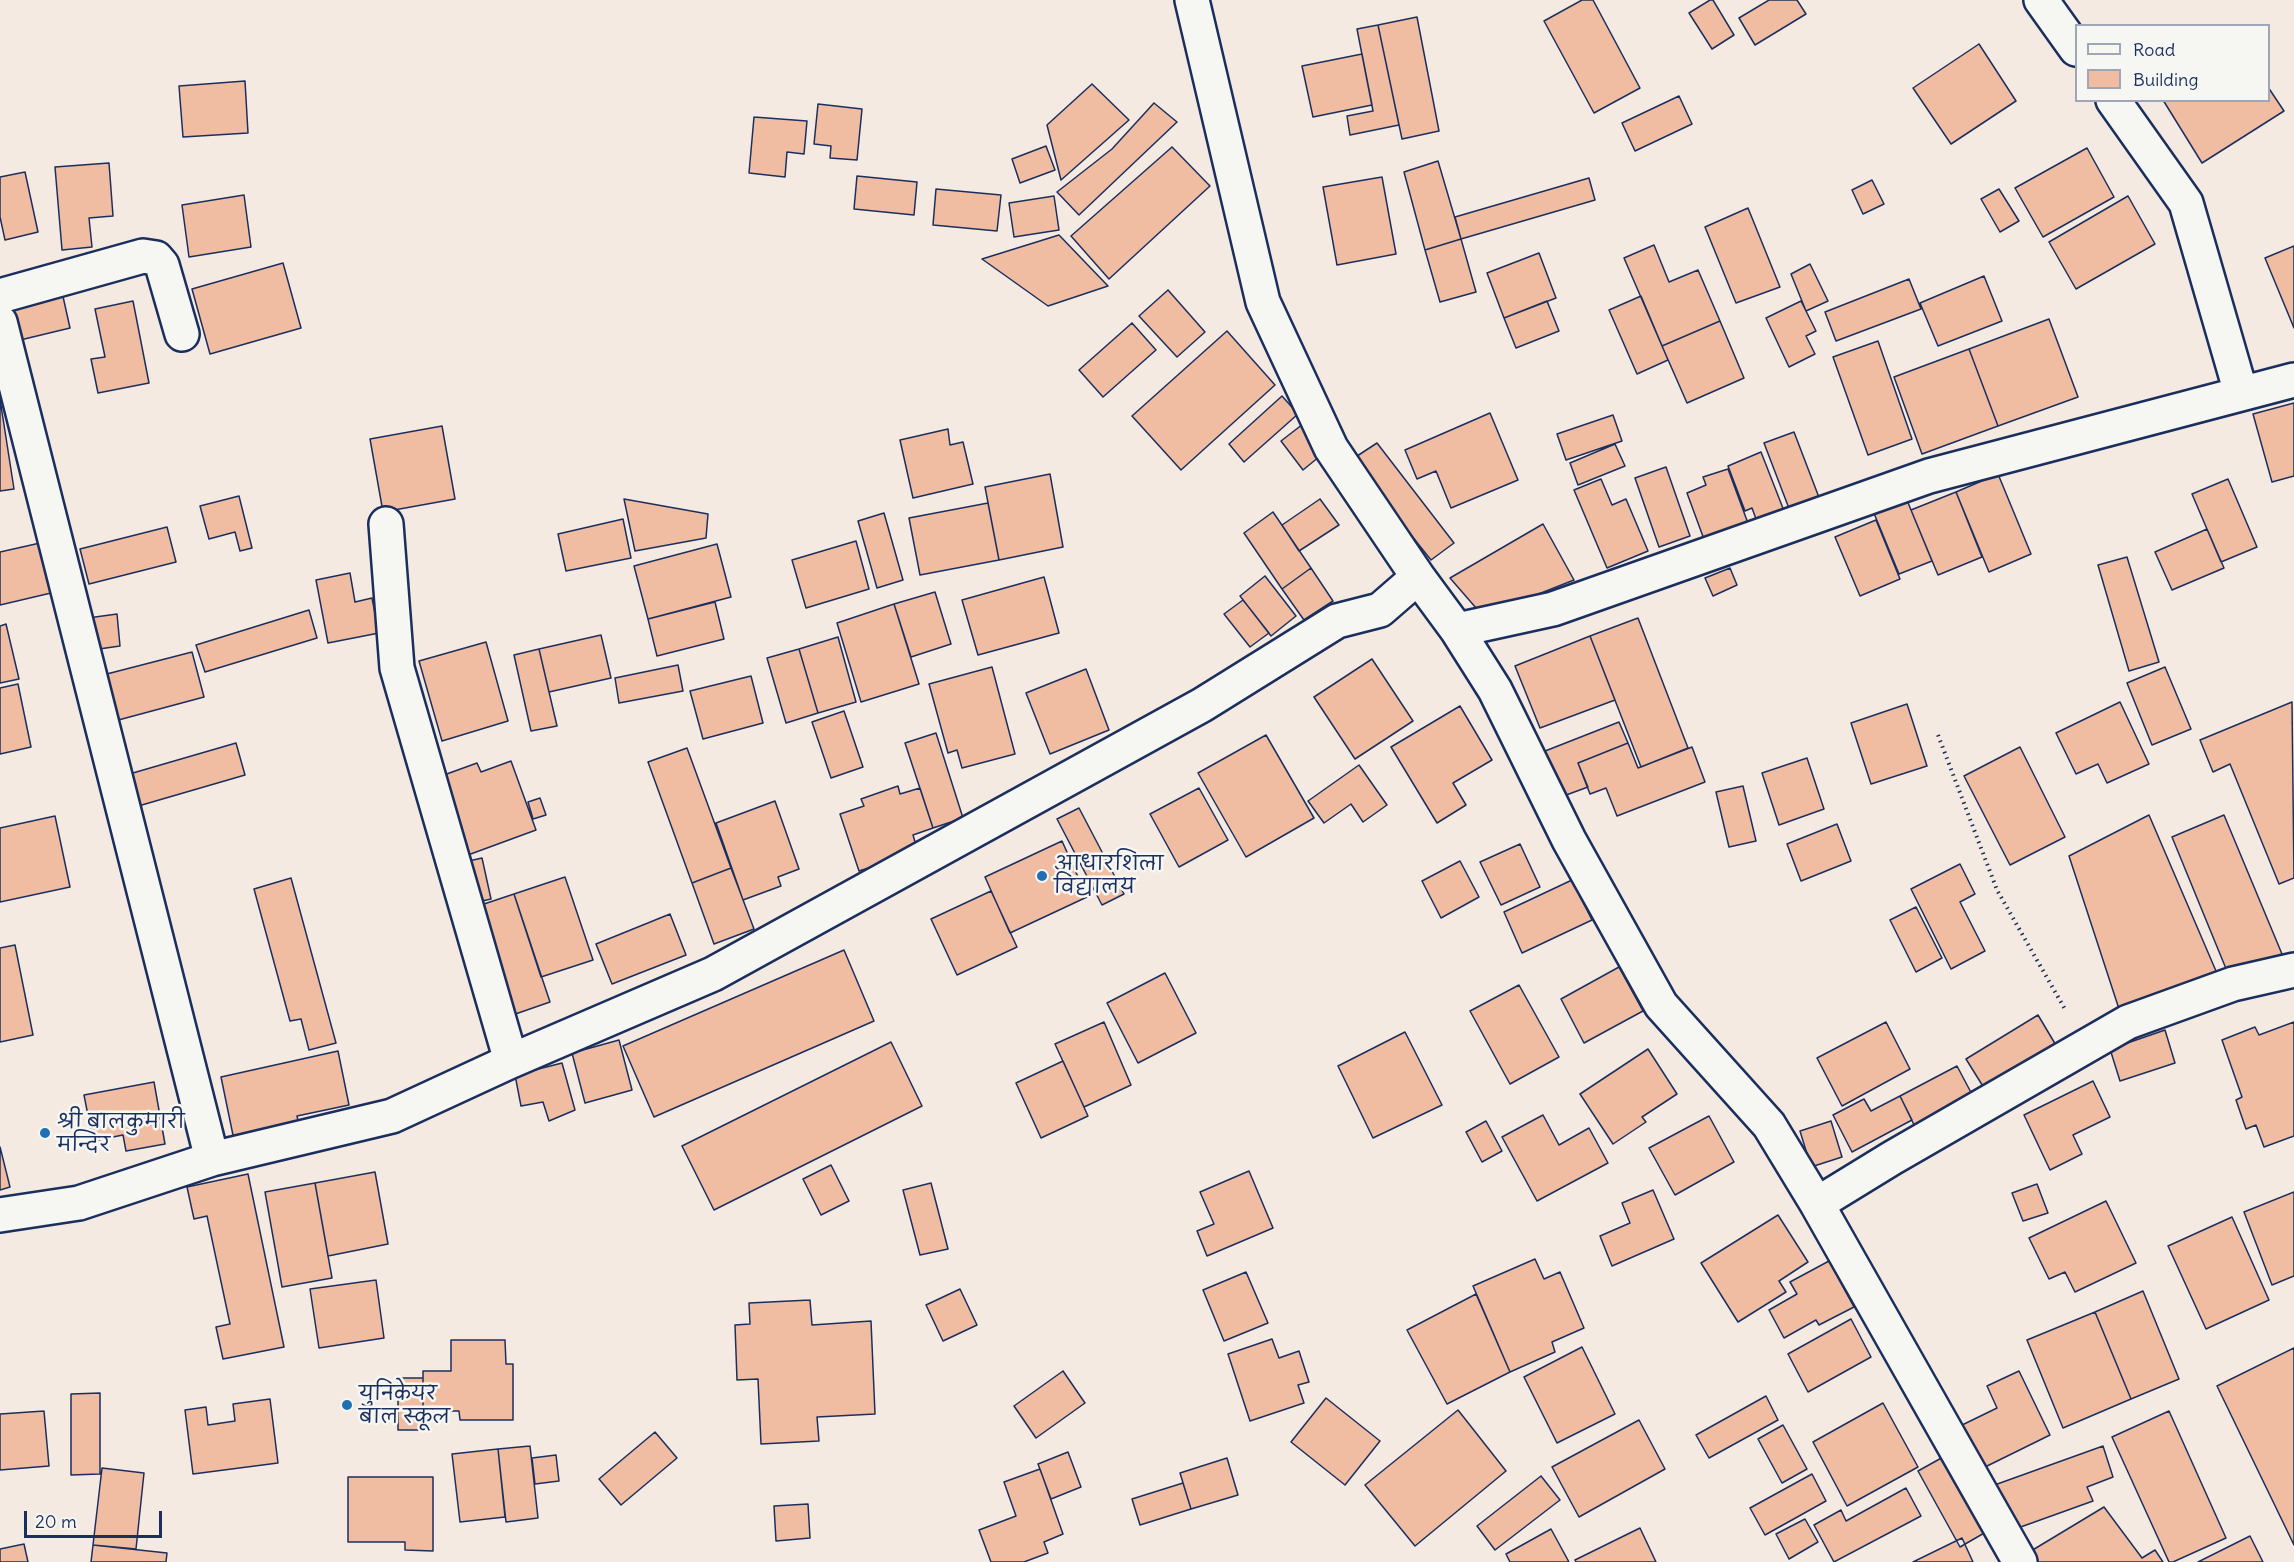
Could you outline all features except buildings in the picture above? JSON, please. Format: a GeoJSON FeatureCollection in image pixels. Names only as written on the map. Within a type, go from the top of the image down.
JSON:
{"type":"FeatureCollection","features":[{"type":"Feature","properties":{"kind":"street"},"geometry":{"type":"LineString","coordinates":[[1192,0],[1263,302],[1331,448],[1418,577],[1457,630],[1495,690],[1569,840],[1661,1005],[1769,1125],[1817,1204],[2019,1562]]}},
{"type":"Feature","properties":{"kind":"street"},"geometry":{"type":"LineString","coordinates":[[2041,0],[2075,48]]}},
{"type":"Feature","properties":{"kind":"street"},"geometry":{"type":"LineString","coordinates":[[2114,102],[2186,203],[2241,393]]}},
{"type":"Feature","properties":{"kind":"street"},"geometry":{"type":"LineString","coordinates":[[0,296],[142,256],[156,258],[162,265],[182,334]]}},
{"type":"Feature","properties":{"kind":"street"},"geometry":{"type":"LineString","coordinates":[[0,322],[212,1159]]}},
{"type":"Feature","properties":{"kind":"street"},"geometry":{"type":"LineString","coordinates":[[1457,630],[1553,609],[1929,477],[2294,380]]}},
{"type":"Feature","properties":{"kind":"street"},"geometry":{"type":"LineString","coordinates":[[386,524],[397,668],[511,1061]]}},
{"type":"Feature","properties":{"kind":"street"},"geometry":{"type":"LineString","coordinates":[[0,1215],[79,1203],[212,1159],[392,1116],[511,1061],[713,975],[1202,705],[1337,621],[1380,610],[1418,577]]}},
{"type":"Feature","properties":{"kind":"street"},"geometry":{"type":"LineString","coordinates":[[1817,1204],[1892,1158],[2128,1022],[2233,984],[2294,970]]}},
{"type":"Feature","properties":{"kind":"path"},"geometry":{"type":"LineString","coordinates":[[1938,735],[1997,890],[2086,1046]]}},
{"type":"Feature","properties":{"kind":"place","name":"आधारशिला विद्यालय"},"geometry":{"type":"Point","coordinates":[1042,876]}},
{"type":"Feature","properties":{"kind":"place","name":"श्री बालकुमारी मन्दिर"},"geometry":{"type":"Point","coordinates":[45,1133]}},
{"type":"Feature","properties":{"kind":"place","name":"युनिकेयर बाल स्कूल"},"geometry":{"type":"Point","coordinates":[347,1405]}}]}
